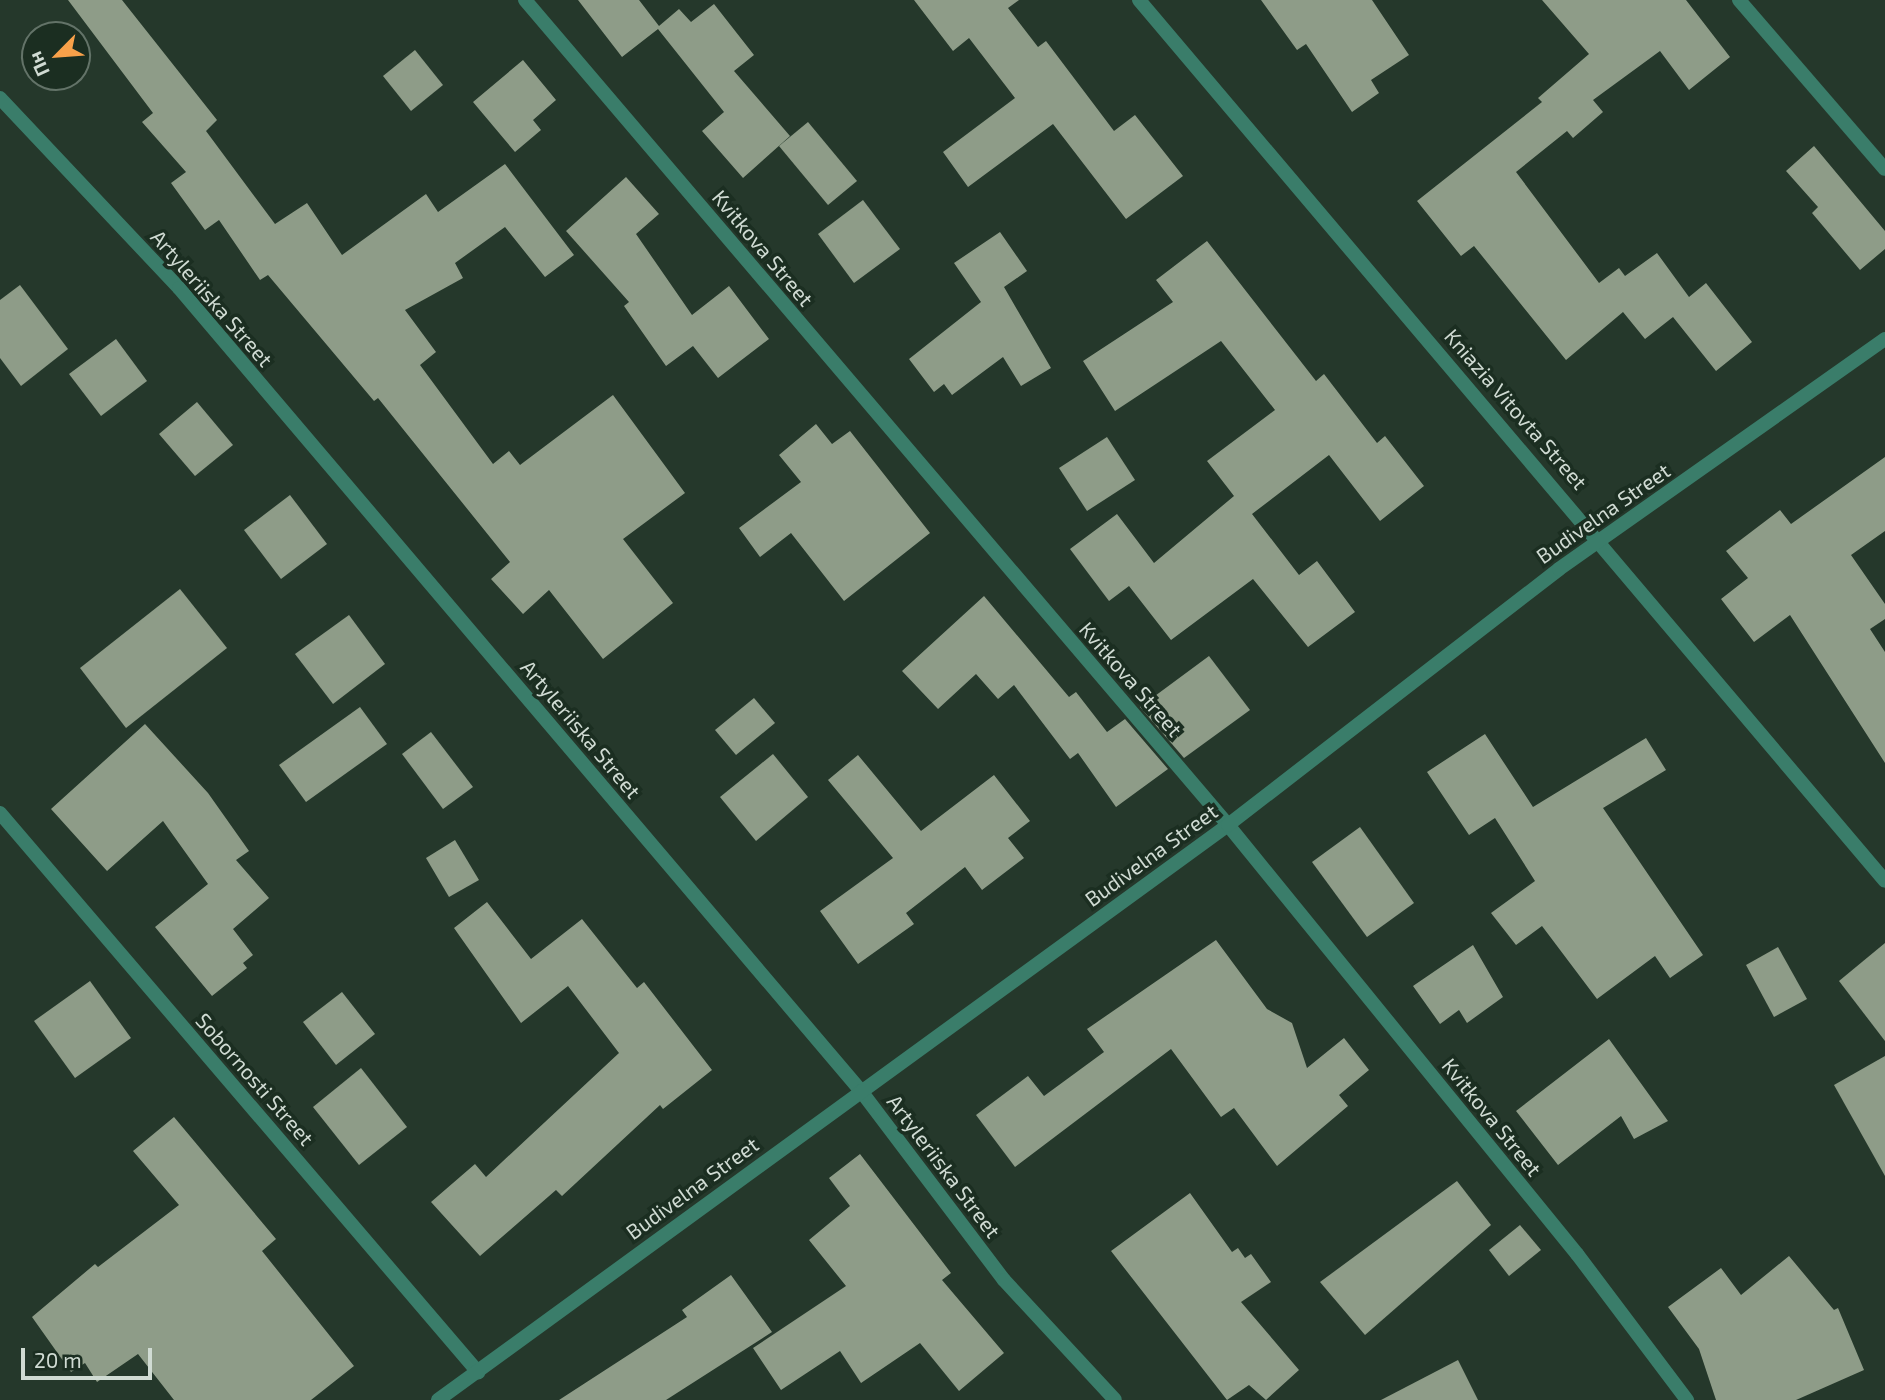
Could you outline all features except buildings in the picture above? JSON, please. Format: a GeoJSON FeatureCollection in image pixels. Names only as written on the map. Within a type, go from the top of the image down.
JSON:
{"type":"FeatureCollection","features":[{"type":"Feature","properties":{"kind":"street","name":"Kvitkova Street"},"geometry":{"type":"LineString","coordinates":[[525,0],[1228,825],[1577,1255],[1687,1400]]}},
{"type":"Feature","properties":{"kind":"street","name":"Kniazia Vitovta Street"},"geometry":{"type":"LineString","coordinates":[[1139,0],[1600,539],[1885,881]]}},
{"type":"Feature","properties":{"kind":"street"},"geometry":{"type":"LineString","coordinates":[[1739,0],[1885,169]]}},
{"type":"Feature","properties":{"kind":"street","name":"Artyleriiska Street"},"geometry":{"type":"LineString","coordinates":[[0,97],[178,288],[861,1091],[1004,1280],[1115,1400]]}},
{"type":"Feature","properties":{"kind":"street","name":"Budivelna Street"},"geometry":{"type":"LineString","coordinates":[[438,1400],[1228,825],[1600,539],[1885,340]]}},
{"type":"Feature","properties":{"kind":"street","name":"Sobornosti Street"},"geometry":{"type":"LineString","coordinates":[[0,813],[478,1372]]}}]}
